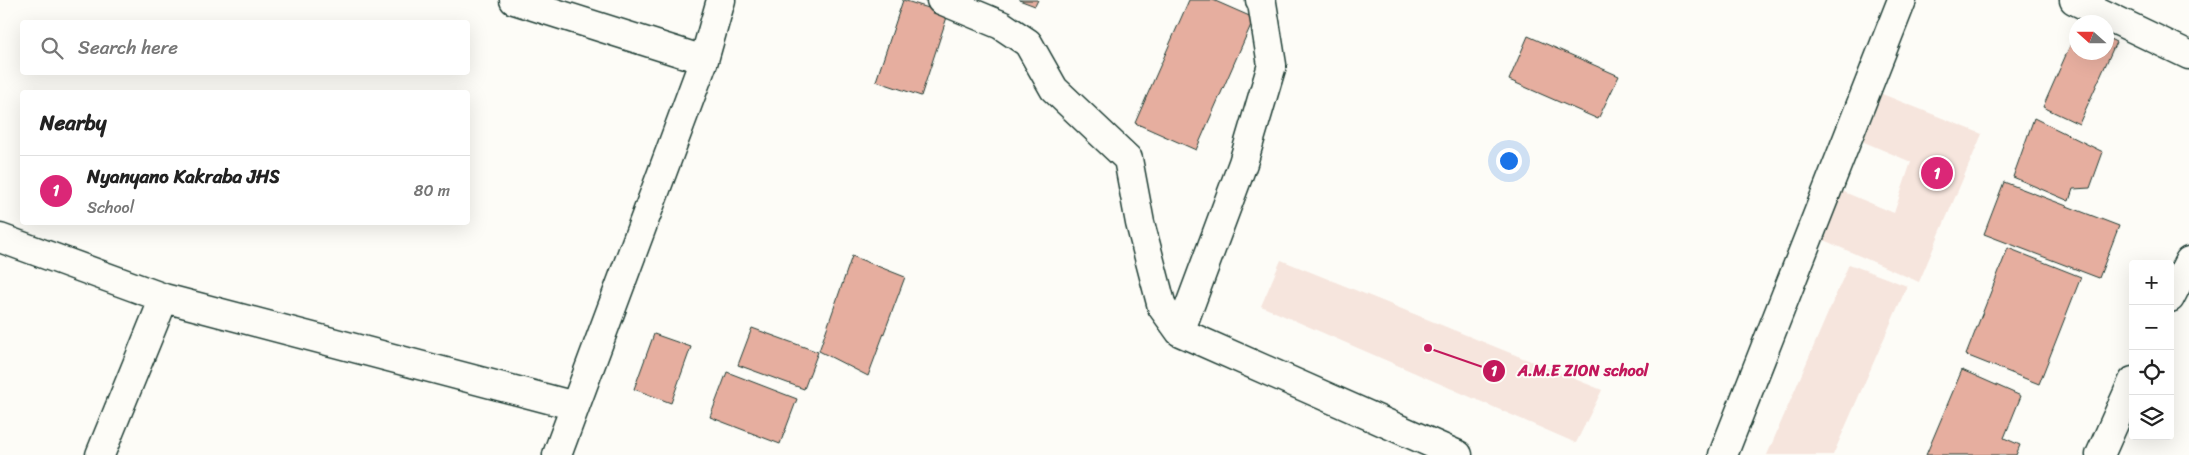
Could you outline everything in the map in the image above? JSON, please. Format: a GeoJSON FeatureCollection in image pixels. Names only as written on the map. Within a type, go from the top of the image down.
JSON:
{"type":"FeatureCollection","features":[{"type":"Feature","properties":{"kind":"street"},"geometry":{"type":"LineString","coordinates":[[514,0],[704,60]]}},
{"type":"Feature","properties":{"kind":"street"},"geometry":{"type":"LineString","coordinates":[[557,455],[704,60],[721,0]]}},
{"type":"Feature","properties":{"kind":"street"},"geometry":{"type":"LineString","coordinates":[[941,0],[1001,25],[1028,43],[1054,89],[1128,159],[1140,223],[1162,307],[1180,332],[1458,455]]}},
{"type":"Feature","properties":{"kind":"street"},"geometry":{"type":"LineString","coordinates":[[1180,332],[1243,163],[1272,65],[1260,0]]}},
{"type":"Feature","properties":{"kind":"street"},"geometry":{"type":"LineString","coordinates":[[1722,455],[1902,0]]}},
{"type":"Feature","properties":{"kind":"street"},"geometry":{"type":"LineString","coordinates":[[2074,0],[2189,55]]}},
{"type":"Feature","properties":{"kind":"street"},"geometry":{"type":"LineString","coordinates":[[0,238],[164,298],[575,406]]}},
{"type":"Feature","properties":{"kind":"street"},"geometry":{"type":"LineString","coordinates":[[2174,290],[2189,261]]}},
{"type":"Feature","properties":{"kind":"street"},"geometry":{"type":"LineString","coordinates":[[102,454],[164,298]]}},
{"type":"Feature","properties":{"kind":"street"},"geometry":{"type":"LineString","coordinates":[[2100,455],[2129,389]]}},
{"type":"Feature","properties":{"kind":"shaded area"},"geometry":{"type":"Polygon","coordinates":[[[1862,86],[1982,134],[1919,282],[1803,231],[1825,184],[1894,213],[1911,162],[1843,133],[1862,86]]]}},
{"type":"Feature","properties":{"kind":"shaded area"},"geometry":{"type":"Polygon","coordinates":[[[1281,260],[1602,390],[1576,443],[1261,306],[1281,260]]]}},
{"type":"Feature","properties":{"kind":"shaded area"},"geometry":{"type":"Polygon","coordinates":[[[1849,264],[1907,286],[1833,455],[1767,455],[1849,264]]]}},
{"type":"Feature","properties":{"kind":"building"},"geometry":{"type":"Polygon","coordinates":[[[903,0],[948,14],[921,96],[876,81],[903,0]]]}},
{"type":"Feature","properties":{"kind":"building"},"geometry":{"type":"Polygon","coordinates":[[[1019,0],[1038,0],[1035,6],[1019,0]]]}},
{"type":"Feature","properties":{"kind":"building"},"geometry":{"type":"Polygon","coordinates":[[[1189,0],[1213,0],[1254,18],[1196,150],[1135,123],[1189,0]]]}},
{"type":"Feature","properties":{"kind":"building"},"geometry":{"type":"Polygon","coordinates":[[[1528,36],[1619,76],[1598,119],[1509,80],[1528,36]]]}},
{"type":"Feature","properties":{"kind":"building"},"geometry":{"type":"Polygon","coordinates":[[[2069,48],[2069,60],[2108,60],[2079,124],[2043,107],[2069,48]]]}},
{"type":"Feature","properties":{"kind":"building"},"geometry":{"type":"Polygon","coordinates":[[[2034,118],[2103,152],[2090,188],[2073,189],[2069,201],[2013,177],[2034,118]]]}},
{"type":"Feature","properties":{"kind":"building"},"geometry":{"type":"Polygon","coordinates":[[[2004,182],[2119,226],[2099,278],[1984,234],[2004,182]]]}},
{"type":"Feature","properties":{"kind":"building"},"geometry":{"type":"Polygon","coordinates":[[[2008,248],[2081,277],[2039,384],[1966,355],[2008,248]]]}},
{"type":"Feature","properties":{"kind":"building"},"geometry":{"type":"Polygon","coordinates":[[[852,256],[905,277],[868,376],[819,351],[852,256]]]}},
{"type":"Feature","properties":{"kind":"building"},"geometry":{"type":"Polygon","coordinates":[[[752,328],[818,352],[804,389],[738,365],[752,328]]]}},
{"type":"Feature","properties":{"kind":"building"},"geometry":{"type":"Polygon","coordinates":[[[654,334],[691,347],[671,403],[634,389],[654,334]]]}},
{"type":"Feature","properties":{"kind":"building"},"geometry":{"type":"Polygon","coordinates":[[[1962,370],[2021,396],[2004,438],[2020,445],[2016,455],[1926,455],[1962,370]]]}},
{"type":"Feature","properties":{"kind":"building"},"geometry":{"type":"Polygon","coordinates":[[[727,372],[797,399],[780,444],[710,417],[727,372]]]}},
{"type":"Feature","properties":{"kind":"place","name":"Nyanyano Kakraba JHS"},"geometry":{"type":"Point","coordinates":[1937,173]}},
{"type":"Feature","properties":{"kind":"place","name":"A.M.E ZION school"},"geometry":{"type":"Point","coordinates":[1428,348]}}]}
